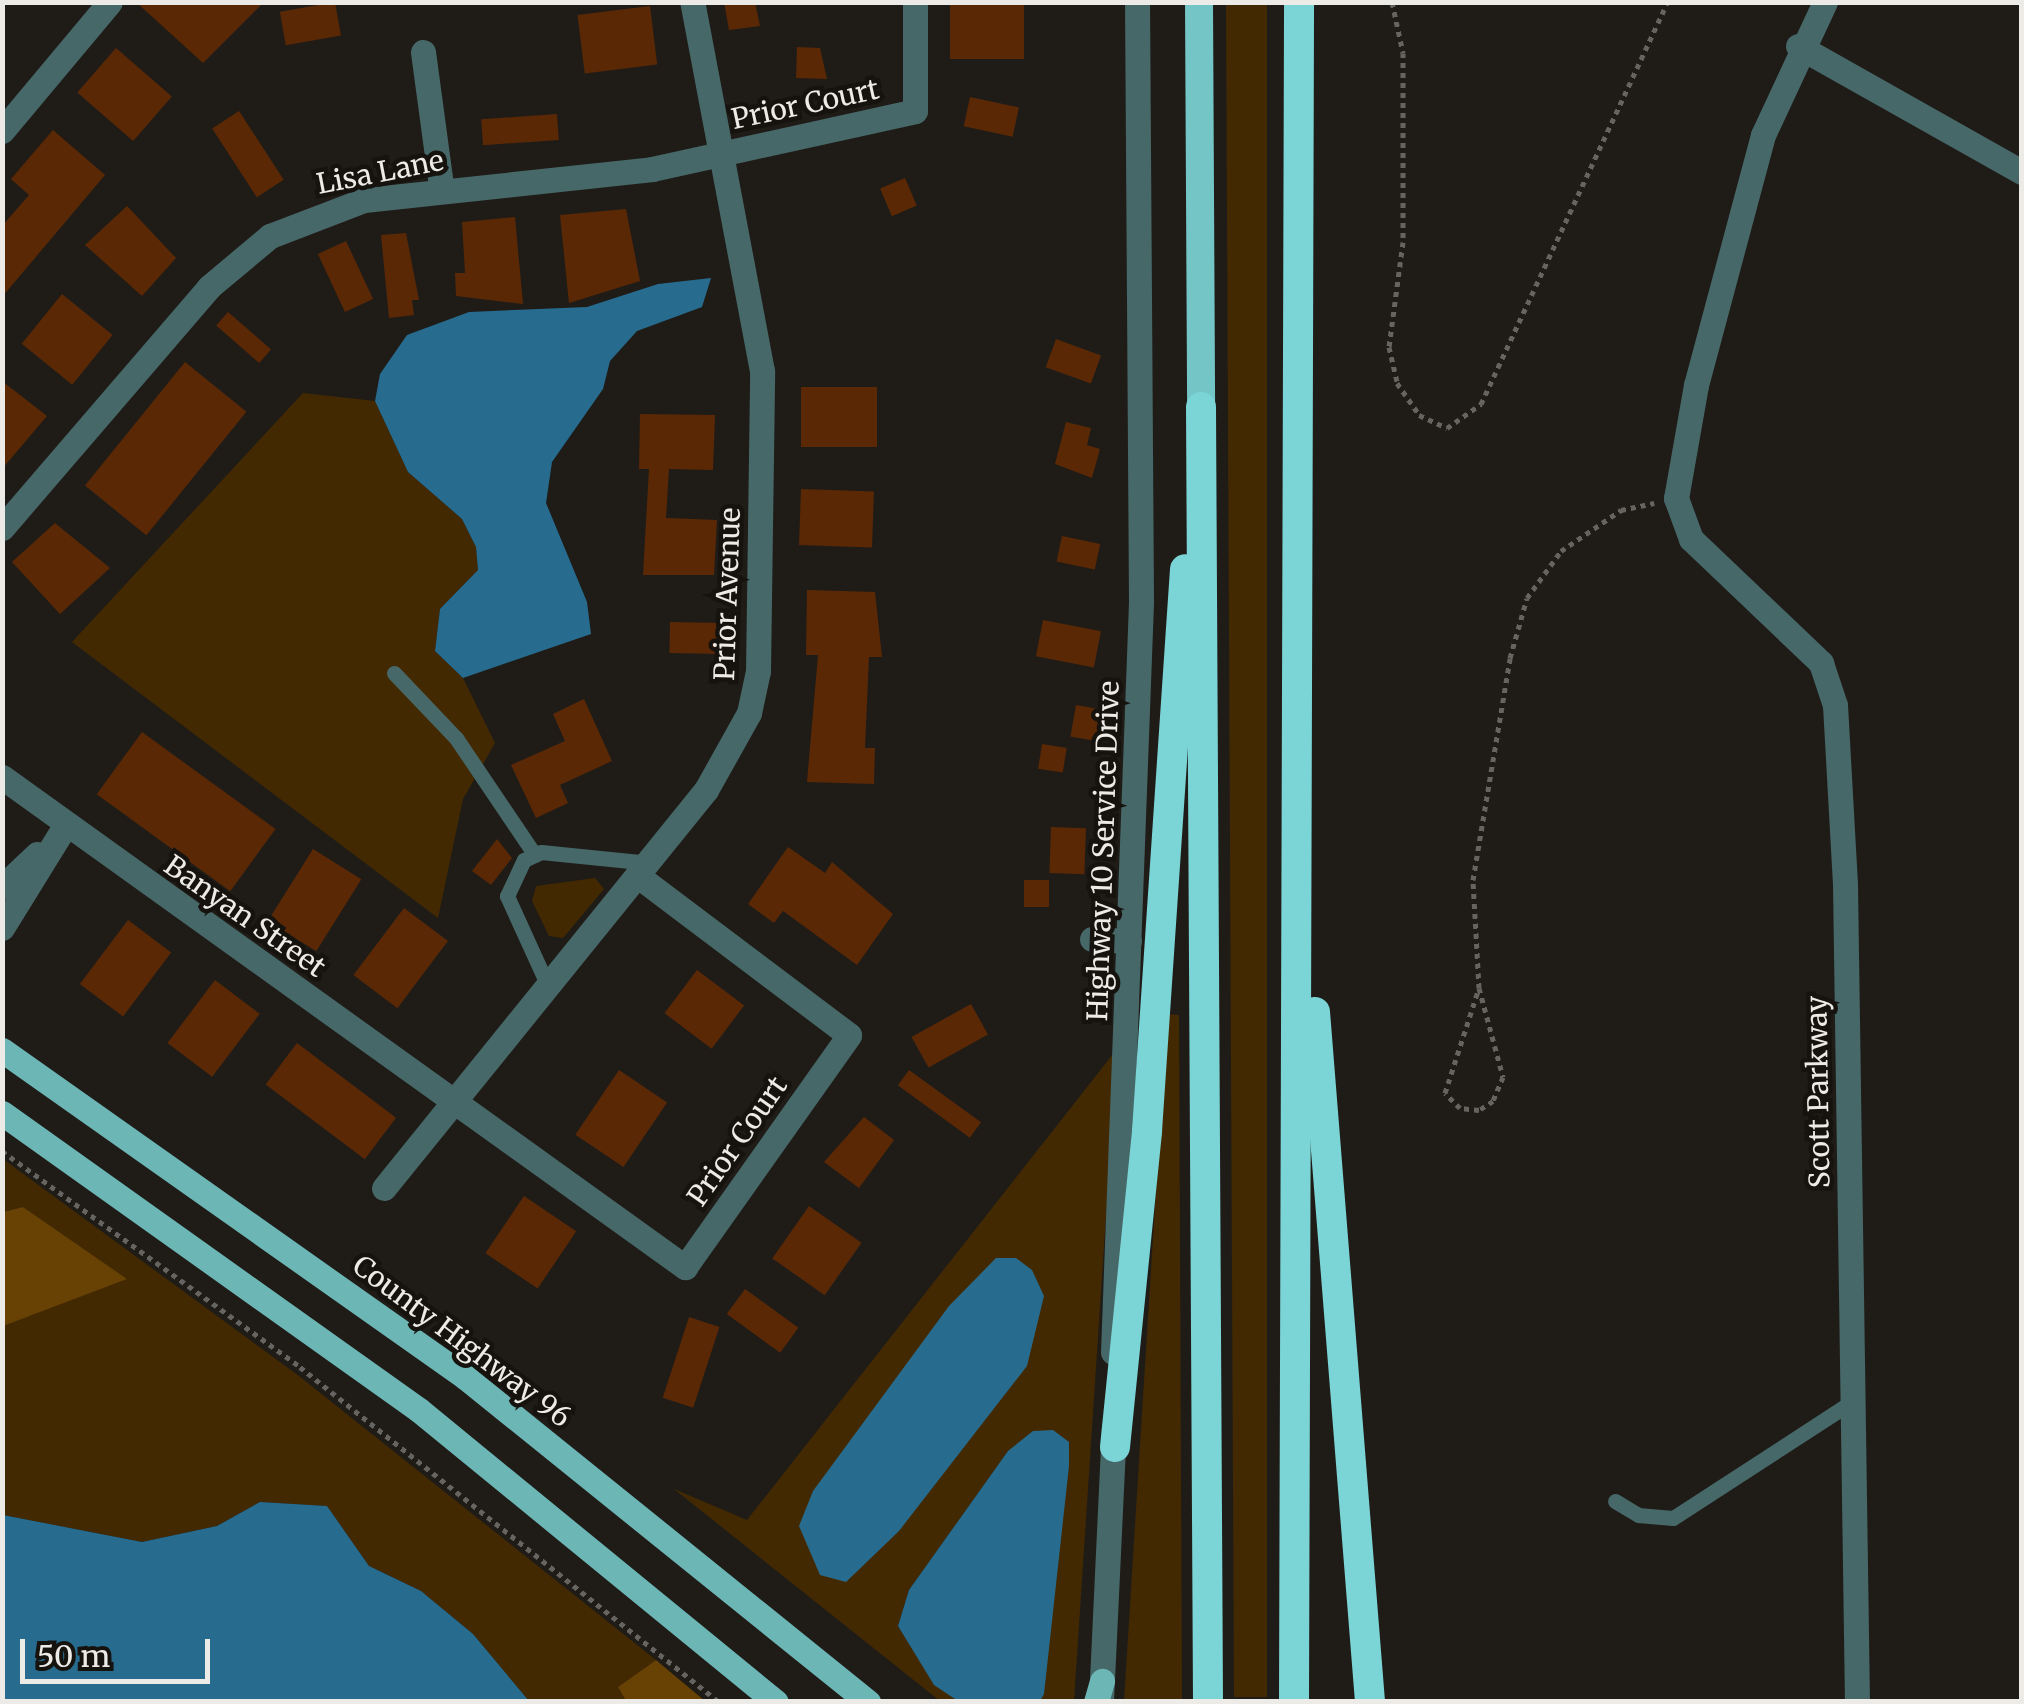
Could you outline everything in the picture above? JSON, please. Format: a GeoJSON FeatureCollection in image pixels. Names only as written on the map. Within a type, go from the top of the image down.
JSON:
{"type":"FeatureCollection","features":[{"type":"Feature","properties":{"kind":"highway"},"geometry":{"type":"LineString","coordinates":[[1200,2],[1208,1702]]}},
{"type":"Feature","properties":{"kind":"highway"},"geometry":{"type":"LineString","coordinates":[[1294,1702],[1299,2]]}},
{"type":"Feature","properties":{"kind":"highway"},"geometry":{"type":"LineString","coordinates":[[1115,1447],[1147,1131],[1201,407]]}},
{"type":"Feature","properties":{"kind":"highway"},"geometry":{"type":"LineString","coordinates":[[1299,863],[1370,1702]]}},
{"type":"Feature","properties":{"kind":"main road","name":"County Highway 96"},"geometry":{"type":"LineString","coordinates":[[2,1050],[465,1376],[868,1702]]}},
{"type":"Feature","properties":{"kind":"main road"},"geometry":{"type":"LineString","coordinates":[[2,1112],[418,1410],[776,1702]]}},
{"type":"Feature","properties":{"kind":"street"},"geometry":{"type":"LineString","coordinates":[[2,131],[110,2]]}},
{"type":"Feature","properties":{"kind":"street","name":"Prior Avenue"},"geometry":{"type":"LineString","coordinates":[[384,1188],[643,869],[729,751],[749,713],[758,671],[762,371],[692,2]]}},
{"type":"Feature","properties":{"kind":"street","name":"Prior Court"},"geometry":{"type":"LineString","coordinates":[[720,153],[915,111],[915,2]]}},
{"type":"Feature","properties":{"kind":"street","name":"Highway 10 Service Drive"},"geometry":{"type":"LineString","coordinates":[[1100,1695],[1115,1447],[1142,601],[1137,2]]}},
{"type":"Feature","properties":{"kind":"street"},"geometry":{"type":"LineString","coordinates":[[1676,498],[1696,385],[1758,154],[1798,46],[1824,2]]}},
{"type":"Feature","properties":{"kind":"street"},"geometry":{"type":"LineString","coordinates":[[1798,46],[2022,172]]}},
{"type":"Feature","properties":{"kind":"street"},"geometry":{"type":"LineString","coordinates":[[423,52],[441,186]]}},
{"type":"Feature","properties":{"kind":"street","name":"Lisa Lane"},"geometry":{"type":"LineString","coordinates":[[2,528],[236,260],[305,218],[441,186],[578,180],[720,153]]}},
{"type":"Feature","properties":{"kind":"street","name":"Scott Parkway"},"geometry":{"type":"LineString","coordinates":[[1676,498],[1692,539],[1821,663],[1836,705],[1857,1702]]}},
{"type":"Feature","properties":{"kind":"street","name":"Banyan Street"},"geometry":{"type":"LineString","coordinates":[[2,777],[455,1101]]}},
{"type":"Feature","properties":{"kind":"street"},"geometry":{"type":"LineString","coordinates":[[2,887],[66,826]]}},
{"type":"Feature","properties":{"kind":"street"},"geometry":{"type":"LineString","coordinates":[[2,928],[66,826]]}},
{"type":"Feature","properties":{"kind":"street","name":"Prior Court"},"geometry":{"type":"LineString","coordinates":[[455,1101],[684,1266],[850,1035],[643,869]]}},
{"type":"Feature","properties":{"kind":"street"},"geometry":{"type":"LineString","coordinates":[[1092,940],[1129,941]]}},
{"type":"Feature","properties":{"kind":"lane"},"geometry":{"type":"LineString","coordinates":[[394,673],[456,738],[535,855]]}},
{"type":"Feature","properties":{"kind":"lane"},"geometry":{"type":"LineString","coordinates":[[548,986],[506,896],[512,874],[535,855],[643,869]]}},
{"type":"Feature","properties":{"kind":"lane"},"geometry":{"type":"LineString","coordinates":[[1616,1500],[1638,1515],[1674,1518],[1853,1402]]}},
{"type":"Feature","properties":{"kind":"path"},"geometry":{"type":"LineString","coordinates":[[1392,2],[1402,53],[1402,242],[1390,347],[1396,384],[1418,415],[1447,428],[1481,404],[1668,2]]}},
{"type":"Feature","properties":{"kind":"path"},"geometry":{"type":"LineString","coordinates":[[1479,988],[1445,1093],[1460,1108],[1479,1110],[1493,1101],[1503,1077],[1479,988],[1474,880],[1487,768],[1528,598],[1561,551],[1621,510],[1676,498]]}},
{"type":"Feature","properties":{"kind":"path"},"geometry":{"type":"LineString","coordinates":[[2,1151],[286,1357],[719,1702]]}},
{"type":"Feature","properties":{"kind":"shaded area"},"geometry":{"type":"Polygon","coordinates":[[[1226,3],[1267,3],[1267,1697],[1234,1697],[1226,3]]]}},
{"type":"Feature","properties":{"kind":"shaded area"},"geometry":{"type":"Polygon","coordinates":[[[303,393],[375,401],[408,472],[462,519],[476,547],[478,570],[440,609],[435,651],[463,678],[495,743],[463,799],[438,918],[72,642],[303,393]]]}},
{"type":"Feature","properties":{"kind":"shaded area"},"geometry":{"type":"Polygon","coordinates":[[[595,878],[604,889],[563,938],[549,936],[532,901],[536,886],[595,878]]]}},
{"type":"Feature","properties":{"kind":"shaded area"},"geometry":{"type":"Polygon","coordinates":[[[1167,1014],[1179,1015],[1182,1701],[1124,1702],[1167,1014]]]}},
{"type":"Feature","properties":{"kind":"shaded area"},"geometry":{"type":"Polygon","coordinates":[[[1117,1049],[1074,1701],[1040,1701],[1069,1443],[1008,1451],[909,1590],[898,1626],[934,1684],[958,1701],[940,1701],[674,1489],[747,1520],[1117,1049]]]}},
{"type":"Feature","properties":{"kind":"shaded area"},"geometry":{"type":"Polygon","coordinates":[[[3,1159],[299,1376],[656,1660],[618,1687],[626,1701],[529,1701],[473,1634],[421,1591],[369,1566],[327,1506],[260,1502],[217,1526],[142,1542],[3,1515],[2,1326],[126,1279],[23,1207],[3,1212],[3,1159]]]}},
{"type":"Feature","properties":{"kind":"shaded area"},"geometry":{"type":"Polygon","coordinates":[[[23,1207],[127,1279],[3,1326],[3,1212],[23,1207]]]}},
{"type":"Feature","properties":{"kind":"shaded area"},"geometry":{"type":"Polygon","coordinates":[[[656,1660],[705,1701],[626,1701],[618,1687],[656,1660]]]}},
{"type":"Feature","properties":{"kind":"water"},"geometry":{"type":"Polygon","coordinates":[[[711,278],[702,307],[637,331],[610,361],[603,389],[552,462],[546,503],[587,602],[591,634],[463,678],[435,651],[440,609],[478,570],[476,547],[462,519],[408,472],[375,401],[380,374],[407,335],[469,312],[587,307],[658,284],[711,278]]]}},
{"type":"Feature","properties":{"kind":"water"},"geometry":{"type":"Polygon","coordinates":[[[996,1258],[1016,1258],[1032,1270],[1044,1296],[1027,1366],[899,1531],[846,1582],[820,1575],[799,1526],[813,1491],[949,1306],[996,1258]]]}},
{"type":"Feature","properties":{"kind":"water"},"geometry":{"type":"Polygon","coordinates":[[[1053,1430],[1069,1442],[1069,1466],[1044,1694],[1040,1701],[958,1701],[934,1685],[898,1626],[909,1590],[1008,1451],[1033,1431],[1053,1430]]]}},
{"type":"Feature","properties":{"kind":"water"},"geometry":{"type":"Polygon","coordinates":[[[260,1502],[327,1506],[369,1566],[421,1591],[473,1634],[529,1701],[3,1701],[3,1515],[142,1542],[217,1526],[260,1502]]]}},
{"type":"Feature","properties":{"kind":"building"},"geometry":{"type":"Polygon","coordinates":[[[136,2],[264,2],[203,63],[136,2]]]}},
{"type":"Feature","properties":{"kind":"building"},"geometry":{"type":"Polygon","coordinates":[[[335,2],[341,35],[286,45],[280,12],[335,2]]]}},
{"type":"Feature","properties":{"kind":"building"},"geometry":{"type":"Polygon","coordinates":[[[724,2],[755,2],[760,26],[729,30],[724,2]]]}},
{"type":"Feature","properties":{"kind":"building"},"geometry":{"type":"Polygon","coordinates":[[[950,2],[1024,2],[1024,59],[950,59],[950,2]]]}},
{"type":"Feature","properties":{"kind":"building"},"geometry":{"type":"Polygon","coordinates":[[[650,6],[657,65],[585,73],[578,15],[650,6]]]}},
{"type":"Feature","properties":{"kind":"building"},"geometry":{"type":"Polygon","coordinates":[[[797,47],[820,48],[827,79],[796,78],[797,47]]]}},
{"type":"Feature","properties":{"kind":"building"},"geometry":{"type":"Polygon","coordinates":[[[116,48],[172,97],[133,141],[77,93],[116,48]]]}},
{"type":"Feature","properties":{"kind":"building"},"geometry":{"type":"Polygon","coordinates":[[[970,97],[1019,107],[1013,137],[964,126],[970,97]]]}},
{"type":"Feature","properties":{"kind":"building"},"geometry":{"type":"Polygon","coordinates":[[[239,111],[284,180],[257,197],[212,128],[239,111]]]}},
{"type":"Feature","properties":{"kind":"building"},"geometry":{"type":"Polygon","coordinates":[[[557,114],[559,140],[483,145],[481,119],[557,114]]]}},
{"type":"Feature","properties":{"kind":"building"},"geometry":{"type":"Polygon","coordinates":[[[53,130],[105,175],[2,297],[2,226],[29,195],[11,179],[53,130]]]}},
{"type":"Feature","properties":{"kind":"building"},"geometry":{"type":"Polygon","coordinates":[[[905,178],[917,206],[892,216],[880,189],[905,178]]]}},
{"type":"Feature","properties":{"kind":"building"},"geometry":{"type":"Polygon","coordinates":[[[127,206],[176,258],[142,296],[85,245],[127,206]]]}},
{"type":"Feature","properties":{"kind":"building"},"geometry":{"type":"Polygon","coordinates":[[[626,209],[640,281],[569,303],[560,215],[626,209]]]}},
{"type":"Feature","properties":{"kind":"building"},"geometry":{"type":"Polygon","coordinates":[[[515,217],[523,304],[456,296],[455,273],[465,273],[462,222],[515,217]]]}},
{"type":"Feature","properties":{"kind":"building"},"geometry":{"type":"Polygon","coordinates":[[[406,233],[419,300],[412,300],[414,315],[389,318],[381,235],[406,233]]]}},
{"type":"Feature","properties":{"kind":"building"},"geometry":{"type":"Polygon","coordinates":[[[346,241],[373,299],[345,312],[318,254],[346,241]]]}},
{"type":"Feature","properties":{"kind":"building"},"geometry":{"type":"Polygon","coordinates":[[[62,294],[113,335],[72,385],[22,344],[62,294]]]}},
{"type":"Feature","properties":{"kind":"building"},"geometry":{"type":"Polygon","coordinates":[[[228,312],[271,349],[259,363],[216,326],[228,312]]]}},
{"type":"Feature","properties":{"kind":"building"},"geometry":{"type":"Polygon","coordinates":[[[1056,339],[1101,355],[1091,384],[1046,367],[1056,339]]]}},
{"type":"Feature","properties":{"kind":"building"},"geometry":{"type":"Polygon","coordinates":[[[185,362],[246,412],[146,535],[85,486],[185,362]]]}},
{"type":"Feature","properties":{"kind":"building"},"geometry":{"type":"Polygon","coordinates":[[[2,381],[47,416],[2,469],[2,381]]]}},
{"type":"Feature","properties":{"kind":"building"},"geometry":{"type":"Polygon","coordinates":[[[801,387],[877,387],[877,447],[801,447],[801,387]]]}},
{"type":"Feature","properties":{"kind":"building"},"geometry":{"type":"Polygon","coordinates":[[[640,414],[715,415],[713,470],[669,469],[666,518],[717,520],[714,575],[643,575],[649,469],[639,469],[640,414]]]}},
{"type":"Feature","properties":{"kind":"building"},"geometry":{"type":"Polygon","coordinates":[[[1066,422],[1091,428],[1087,445],[1100,449],[1092,478],[1055,464],[1066,422]]]}},
{"type":"Feature","properties":{"kind":"building"},"geometry":{"type":"Polygon","coordinates":[[[801,489],[874,492],[872,548],[799,545],[801,489]]]}},
{"type":"Feature","properties":{"kind":"building"},"geometry":{"type":"Polygon","coordinates":[[[55,523],[110,568],[60,614],[12,562],[55,523]]]}},
{"type":"Feature","properties":{"kind":"building"},"geometry":{"type":"Polygon","coordinates":[[[1062,536],[1100,544],[1095,570],[1057,561],[1062,536]]]}},
{"type":"Feature","properties":{"kind":"building"},"geometry":{"type":"Polygon","coordinates":[[[807,590],[875,592],[882,657],[869,657],[865,748],[875,748],[874,784],[807,782],[818,655],[806,655],[807,590]]]}},
{"type":"Feature","properties":{"kind":"building"},"geometry":{"type":"Polygon","coordinates":[[[1043,620],[1101,631],[1094,668],[1036,656],[1043,620]]]}},
{"type":"Feature","properties":{"kind":"building"},"geometry":{"type":"Polygon","coordinates":[[[670,622],[722,623],[721,654],[669,653],[670,622]]]}},
{"type":"Feature","properties":{"kind":"building"},"geometry":{"type":"Polygon","coordinates":[[[584,699],[612,761],[560,785],[568,803],[536,818],[511,765],[565,741],[553,714],[584,699]]]}},
{"type":"Feature","properties":{"kind":"building"},"geometry":{"type":"Polygon","coordinates":[[[1076,705],[1103,710],[1097,741],[1070,737],[1076,705]]]}},
{"type":"Feature","properties":{"kind":"building"},"geometry":{"type":"Polygon","coordinates":[[[142,732],[275,829],[230,891],[97,794],[142,732]]]}},
{"type":"Feature","properties":{"kind":"building"},"geometry":{"type":"Polygon","coordinates":[[[1042,744],[1067,748],[1063,773],[1038,769],[1042,744]]]}},
{"type":"Feature","properties":{"kind":"building"},"geometry":{"type":"Polygon","coordinates":[[[1051,827],[1086,828],[1084,874],[1049,873],[1051,827]]]}},
{"type":"Feature","properties":{"kind":"building"},"geometry":{"type":"Polygon","coordinates":[[[497,839],[512,858],[491,885],[472,871],[497,839]]]}},
{"type":"Feature","properties":{"kind":"building"},"geometry":{"type":"Polygon","coordinates":[[[788,847],[825,873],[832,862],[893,914],[857,965],[783,911],[774,923],[748,904],[788,847]]]}},
{"type":"Feature","properties":{"kind":"building"},"geometry":{"type":"Polygon","coordinates":[[[313,849],[361,879],[316,951],[268,921],[313,849]]]}},
{"type":"Feature","properties":{"kind":"building"},"geometry":{"type":"Polygon","coordinates":[[[1024,880],[1049,880],[1049,907],[1024,907],[1024,880]]]}},
{"type":"Feature","properties":{"kind":"building"},"geometry":{"type":"Polygon","coordinates":[[[404,908],[448,941],[397,1008],[353,975],[404,908]]]}},
{"type":"Feature","properties":{"kind":"building"},"geometry":{"type":"Polygon","coordinates":[[[128,920],[171,952],[123,1016],[80,984],[128,920]]]}},
{"type":"Feature","properties":{"kind":"building"},"geometry":{"type":"Polygon","coordinates":[[[697,970],[744,1006],[712,1049],[665,1013],[697,970]]]}},
{"type":"Feature","properties":{"kind":"building"},"geometry":{"type":"Polygon","coordinates":[[[215,980],[260,1014],[212,1077],[167,1043],[215,980]]]}},
{"type":"Feature","properties":{"kind":"building"},"geometry":{"type":"Polygon","coordinates":[[[971,1004],[988,1035],[928,1068],[912,1037],[971,1004]]]}},
{"type":"Feature","properties":{"kind":"building"},"geometry":{"type":"Polygon","coordinates":[[[297,1043],[396,1118],[365,1159],[266,1085],[297,1043]]]}},
{"type":"Feature","properties":{"kind":"building"},"geometry":{"type":"Polygon","coordinates":[[[619,1070],[667,1102],[623,1167],[575,1135],[619,1070]]]}},
{"type":"Feature","properties":{"kind":"building"},"geometry":{"type":"Polygon","coordinates":[[[909,1070],[981,1122],[970,1138],[898,1085],[909,1070]]]}},
{"type":"Feature","properties":{"kind":"building"},"geometry":{"type":"Polygon","coordinates":[[[864,1117],[894,1140],[859,1188],[824,1162],[864,1117]]]}},
{"type":"Feature","properties":{"kind":"building"},"geometry":{"type":"Polygon","coordinates":[[[524,1196],[576,1231],[538,1288],[485,1253],[524,1196]]]}},
{"type":"Feature","properties":{"kind":"building"},"geometry":{"type":"Polygon","coordinates":[[[809,1206],[861,1243],[825,1295],[772,1258],[809,1206]]]}},
{"type":"Feature","properties":{"kind":"building"},"geometry":{"type":"Polygon","coordinates":[[[745,1289],[798,1328],[780,1353],[727,1314],[745,1289]]]}},
{"type":"Feature","properties":{"kind":"building"},"geometry":{"type":"Polygon","coordinates":[[[689,1317],[719,1327],[693,1408],[663,1398],[689,1317]]]}}]}
